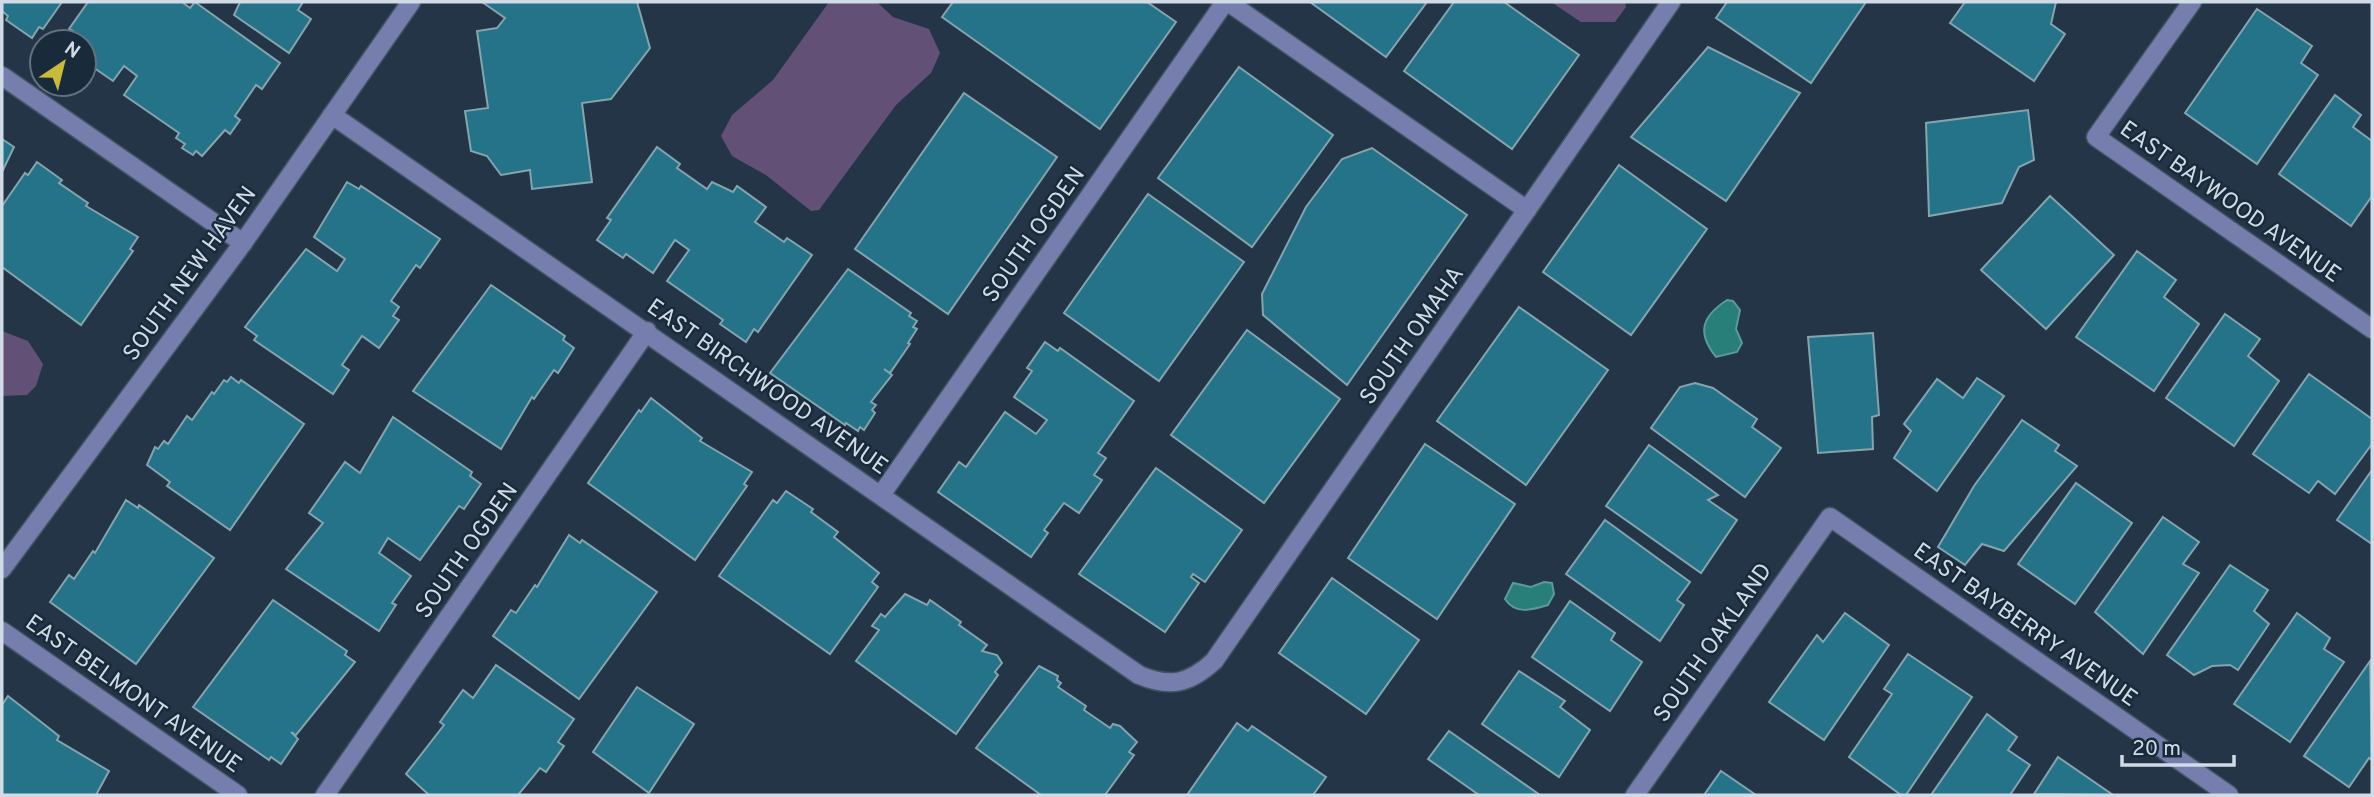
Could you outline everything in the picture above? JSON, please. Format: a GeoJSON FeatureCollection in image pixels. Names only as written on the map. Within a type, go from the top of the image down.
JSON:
{"type":"FeatureCollection","features":[{"type":"Feature","properties":{"kind":"street","name":"SOUTH NEW HAVEN"},"geometry":{"type":"LineString","coordinates":[[2,569],[243,243],[411,2]]}},
{"type":"Feature","properties":{"kind":"street"},"geometry":{"type":"LineString","coordinates":[[1227,2],[1527,210]]}},
{"type":"Feature","properties":{"kind":"street","name":"SOUTH OGDEN"},"geometry":{"type":"LineString","coordinates":[[881,495],[1227,2]]}},
{"type":"Feature","properties":{"kind":"street","name":"SOUTH OMAHA"},"geometry":{"type":"LineString","coordinates":[[1180,684],[1198,676],[1214,661],[1671,2]]}},
{"type":"Feature","properties":{"kind":"street","name":"EAST BAYWOOD AVENUE"},"geometry":{"type":"LineString","coordinates":[[2192,2],[2096,136],[2372,329]]}},
{"type":"Feature","properties":{"kind":"street"},"geometry":{"type":"LineString","coordinates":[[2,76],[243,243]]}},
{"type":"Feature","properties":{"kind":"street","name":"EAST BIRCHWOOD AVENUE"},"geometry":{"type":"LineString","coordinates":[[332,115],[647,331],[1139,675],[1159,683],[1180,684]]}},
{"type":"Feature","properties":{"kind":"street","name":"SOUTH OGDEN"},"geometry":{"type":"LineString","coordinates":[[325,795],[647,331]]}},
{"type":"Feature","properties":{"kind":"street","name":"SOUTH OAKLAND"},"geometry":{"type":"LineString","coordinates":[[1634,795],[1830,517]]}},
{"type":"Feature","properties":{"kind":"street","name":"EAST BAYBERRY AVENUE"},"geometry":{"type":"LineString","coordinates":[[1830,517],[2229,795]]}},
{"type":"Feature","properties":{"kind":"street","name":"EAST BELMONT AVENUE"},"geometry":{"type":"LineString","coordinates":[[2,631],[238,795]]}},
{"type":"Feature","properties":{"kind":"shaded area"},"geometry":{"type":"Polygon","coordinates":[[[829,2],[877,2],[893,17],[929,29],[940,53],[931,73],[896,105],[819,210],[811,211],[766,175],[732,156],[721,136],[732,115],[773,80],[829,2]]]}},
{"type":"Feature","properties":{"kind":"shaded area"},"geometry":{"type":"Polygon","coordinates":[[[1551,2],[1625,2],[1626,7],[1615,22],[1581,22],[1551,2]]]}},
{"type":"Feature","properties":{"kind":"shaded area"},"geometry":{"type":"Polygon","coordinates":[[[1727,300],[1733,301],[1740,310],[1736,329],[1742,343],[1737,352],[1716,357],[1706,340],[1705,326],[1712,313],[1727,300]]]}},
{"type":"Feature","properties":{"kind":"shaded area"},"geometry":{"type":"Polygon","coordinates":[[[2,331],[28,341],[43,364],[36,386],[27,395],[2,396],[2,331]]]}},
{"type":"Feature","properties":{"kind":"shaded area"},"geometry":{"type":"Polygon","coordinates":[[[1544,582],[1552,583],[1554,594],[1548,605],[1530,610],[1519,609],[1505,599],[1513,583],[1531,587],[1544,582]]]}},
{"type":"Feature","properties":{"kind":"building"},"geometry":{"type":"Polygon","coordinates":[[[2,2],[62,2],[44,28],[28,28],[28,35],[6,20],[8,16],[2,11],[2,2]]]}},
{"type":"Feature","properties":{"kind":"building"},"geometry":{"type":"Polygon","coordinates":[[[88,2],[182,2],[190,8],[195,2],[280,63],[262,89],[256,85],[235,116],[240,120],[230,134],[225,130],[202,156],[196,151],[193,155],[182,148],[185,144],[176,138],[179,133],[124,95],[137,76],[124,66],[113,81],[98,71],[98,28],[70,28],[88,2]]]}},
{"type":"Feature","properties":{"kind":"building"},"geometry":{"type":"Polygon","coordinates":[[[240,2],[303,2],[298,10],[311,19],[289,53],[234,15],[240,2]]]}},
{"type":"Feature","properties":{"kind":"building"},"geometry":{"type":"Polygon","coordinates":[[[482,2],[637,2],[650,48],[611,99],[582,103],[592,182],[532,189],[530,170],[501,175],[487,156],[471,151],[465,111],[488,108],[477,31],[497,28],[505,18],[482,2]]]}},
{"type":"Feature","properties":{"kind":"building"},"geometry":{"type":"Polygon","coordinates":[[[953,2],[1147,2],[1176,22],[1100,129],[942,17],[953,2]]]}},
{"type":"Feature","properties":{"kind":"building"},"geometry":{"type":"Polygon","coordinates":[[[1310,2],[1427,2],[1386,57],[1310,2]]]}},
{"type":"Feature","properties":{"kind":"building"},"geometry":{"type":"Polygon","coordinates":[[[1454,2],[1504,2],[1579,55],[1512,149],[1404,71],[1454,2]]]}},
{"type":"Feature","properties":{"kind":"building"},"geometry":{"type":"Polygon","coordinates":[[[1727,2],[1866,2],[1811,83],[1716,18],[1727,2]]]}},
{"type":"Feature","properties":{"kind":"building"},"geometry":{"type":"Polygon","coordinates":[[[1965,2],[2056,2],[2051,24],[2065,34],[2034,81],[1950,23],[1965,2]]]}},
{"type":"Feature","properties":{"kind":"building"},"geometry":{"type":"Polygon","coordinates":[[[2257,9],[2312,46],[2301,63],[2318,75],[2257,164],[2185,113],[2257,9]]]}},
{"type":"Feature","properties":{"kind":"building"},"geometry":{"type":"Polygon","coordinates":[[[1708,47],[1800,93],[1726,201],[1631,137],[1708,47]]]}},
{"type":"Feature","properties":{"kind":"building"},"geometry":{"type":"Polygon","coordinates":[[[1239,67],[1333,135],[1252,247],[1158,178],[1239,67]]]}},
{"type":"Feature","properties":{"kind":"building"},"geometry":{"type":"Polygon","coordinates":[[[964,93],[1057,157],[948,314],[855,249],[964,93]]]}},
{"type":"Feature","properties":{"kind":"building"},"geometry":{"type":"Polygon","coordinates":[[[2335,95],[2361,115],[2353,127],[2372,141],[2372,196],[2351,226],[2279,174],[2335,95]]]}},
{"type":"Feature","properties":{"kind":"building"},"geometry":{"type":"Polygon","coordinates":[[[2028,110],[2034,160],[2019,167],[2002,203],[1929,216],[1926,123],[2028,110]]]}},
{"type":"Feature","properties":{"kind":"building"},"geometry":{"type":"Polygon","coordinates":[[[2,139],[14,147],[2,172],[2,139]]]}},
{"type":"Feature","properties":{"kind":"building"},"geometry":{"type":"Polygon","coordinates":[[[657,147],[680,164],[677,168],[707,189],[712,182],[733,192],[737,186],[766,207],[755,222],[784,242],[787,238],[812,255],[758,332],[754,329],[746,342],[720,324],[723,320],[667,281],[689,250],[675,240],[653,273],[626,254],[623,258],[597,240],[611,220],[607,218],[657,147]]]}},
{"type":"Feature","properties":{"kind":"building"},"geometry":{"type":"Polygon","coordinates":[[[1372,148],[1467,215],[1347,385],[1263,315],[1262,294],[1306,207],[1342,159],[1372,148]]]}},
{"type":"Feature","properties":{"kind":"building"},"geometry":{"type":"Polygon","coordinates":[[[37,162],[62,180],[59,183],[88,203],[86,206],[138,237],[130,249],[133,251],[81,325],[2,267],[2,206],[25,173],[28,175],[37,162]]]}},
{"type":"Feature","properties":{"kind":"building"},"geometry":{"type":"Polygon","coordinates":[[[1619,165],[1707,229],[1631,335],[1543,272],[1619,165]]]}},
{"type":"Feature","properties":{"kind":"building"},"geometry":{"type":"Polygon","coordinates":[[[347,182],[359,189],[361,186],[440,239],[420,268],[416,265],[391,301],[399,307],[393,316],[399,320],[379,348],[362,336],[342,365],[349,370],[333,394],[254,340],[257,336],[245,327],[306,249],[337,271],[345,259],[314,237],[347,182]]]}},
{"type":"Feature","properties":{"kind":"building"},"geometry":{"type":"Polygon","coordinates":[[[1148,194],[1244,262],[1159,381],[1064,313],[1148,194]]]}},
{"type":"Feature","properties":{"kind":"building"},"geometry":{"type":"Polygon","coordinates":[[[2050,196],[2114,255],[2046,329],[1981,270],[2050,196]]]}},
{"type":"Feature","properties":{"kind":"building"},"geometry":{"type":"Polygon","coordinates":[[[2137,251],[2176,280],[2164,297],[2199,324],[2154,391],[2076,337],[2137,251]]]}},
{"type":"Feature","properties":{"kind":"building"},"geometry":{"type":"Polygon","coordinates":[[[848,269],[911,313],[909,316],[917,321],[913,327],[917,329],[908,343],[910,344],[890,373],[884,369],[892,375],[871,402],[876,405],[872,410],[875,413],[864,430],[860,427],[858,431],[846,423],[845,425],[770,373],[848,269]]]}},
{"type":"Feature","properties":{"kind":"building"},"geometry":{"type":"Polygon","coordinates":[[[491,285],[565,336],[563,340],[574,348],[558,373],[554,370],[534,399],[532,397],[501,449],[413,391],[491,285]]]}},
{"type":"Feature","properties":{"kind":"building"},"geometry":{"type":"Polygon","coordinates":[[[1519,307],[1608,370],[1526,485],[1437,421],[1519,307]]]}},
{"type":"Feature","properties":{"kind":"building"},"geometry":{"type":"Polygon","coordinates":[[[2225,314],[2260,339],[2248,356],[2279,381],[2234,446],[2166,398],[2225,314]]]}},
{"type":"Feature","properties":{"kind":"building"},"geometry":{"type":"Polygon","coordinates":[[[1247,330],[1340,399],[1264,503],[1171,435],[1247,330]]]}},
{"type":"Feature","properties":{"kind":"building"},"geometry":{"type":"Polygon","coordinates":[[[1873,333],[1879,415],[1872,417],[1873,449],[1818,453],[1808,337],[1873,333]]]}},
{"type":"Feature","properties":{"kind":"building"},"geometry":{"type":"Polygon","coordinates":[[[1045,342],[1058,351],[1060,348],[1134,401],[1098,453],[1106,458],[1094,475],[1102,480],[1079,513],[1064,503],[1044,530],[1048,533],[1031,557],[938,492],[959,462],[966,467],[1005,412],[1036,434],[1047,420],[1014,397],[1032,371],[1027,368],[1045,342]]]}},
{"type":"Feature","properties":{"kind":"building"},"geometry":{"type":"Polygon","coordinates":[[[2309,374],[2372,419],[2372,444],[2335,494],[2318,481],[2309,493],[2253,454],[2309,374]]]}},
{"type":"Feature","properties":{"kind":"building"},"geometry":{"type":"Polygon","coordinates":[[[231,377],[239,383],[241,380],[304,424],[230,530],[167,486],[170,482],[147,465],[155,447],[158,449],[164,441],[168,444],[187,416],[192,420],[212,392],[214,394],[224,380],[227,382],[231,377]]]}},
{"type":"Feature","properties":{"kind":"building"},"geometry":{"type":"Polygon","coordinates":[[[1977,378],[2004,396],[1937,491],[1894,458],[1911,431],[1904,424],[1937,379],[1963,398],[1977,378]]]}},
{"type":"Feature","properties":{"kind":"building"},"geometry":{"type":"Polygon","coordinates":[[[1695,383],[1713,388],[1757,419],[1752,427],[1781,448],[1745,497],[1651,428],[1680,387],[1695,383]]]}},
{"type":"Feature","properties":{"kind":"building"},"geometry":{"type":"Polygon","coordinates":[[[651,398],[702,438],[700,441],[752,472],[744,484],[747,486],[695,560],[588,483],[639,410],[641,412],[651,398]]]}},
{"type":"Feature","properties":{"kind":"building"},"geometry":{"type":"Polygon","coordinates":[[[393,417],[472,472],[470,476],[481,484],[464,509],[459,506],[420,560],[388,538],[379,553],[411,576],[392,603],[396,605],[379,631],[286,569],[323,523],[309,513],[345,462],[360,473],[393,417]]]}},
{"type":"Feature","properties":{"kind":"building"},"geometry":{"type":"Polygon","coordinates":[[[2022,420],[2059,445],[2055,451],[2077,466],[2004,551],[1982,544],[1965,565],[1938,547],[1974,486],[2022,420]]]}},
{"type":"Feature","properties":{"kind":"building"},"geometry":{"type":"Polygon","coordinates":[[[1425,444],[1515,504],[1437,619],[1348,558],[1425,444]]]}},
{"type":"Feature","properties":{"kind":"building"},"geometry":{"type":"Polygon","coordinates":[[[1649,445],[1718,495],[1708,500],[1737,520],[1701,573],[1606,506],[1649,445]]]}},
{"type":"Feature","properties":{"kind":"building"},"geometry":{"type":"Polygon","coordinates":[[[1156,468],[1242,530],[1205,582],[1193,574],[1191,577],[1199,583],[1165,632],[1079,574],[1156,468]]]}},
{"type":"Feature","properties":{"kind":"building"},"geometry":{"type":"Polygon","coordinates":[[[2372,470],[2372,544],[2337,520],[2372,470]]]}},
{"type":"Feature","properties":{"kind":"building"},"geometry":{"type":"Polygon","coordinates":[[[2076,483],[2132,523],[2075,604],[2018,564],[2076,483]]]}},
{"type":"Feature","properties":{"kind":"building"},"geometry":{"type":"Polygon","coordinates":[[[786,491],[813,509],[811,512],[838,532],[834,537],[879,573],[872,582],[878,587],[830,654],[719,576],[773,500],[777,503],[786,491]]]}},
{"type":"Feature","properties":{"kind":"building"},"geometry":{"type":"Polygon","coordinates":[[[126,500],[138,508],[139,505],[214,558],[136,664],[50,602],[69,575],[74,579],[93,551],[95,553],[126,500]]]}},
{"type":"Feature","properties":{"kind":"building"},"geometry":{"type":"Polygon","coordinates":[[[2163,517],[2199,542],[2183,564],[2199,573],[2143,654],[2095,612],[2163,517]]]}},
{"type":"Feature","properties":{"kind":"building"},"geometry":{"type":"Polygon","coordinates":[[[1605,520],[1690,582],[1677,600],[1684,605],[1660,641],[1566,574],[1605,520]]]}},
{"type":"Feature","properties":{"kind":"building"},"geometry":{"type":"Polygon","coordinates":[[[569,535],[580,543],[582,540],[657,592],[579,699],[493,636],[511,610],[516,613],[535,585],[537,587],[569,535]]]}},
{"type":"Feature","properties":{"kind":"building"},"geometry":{"type":"Polygon","coordinates":[[[2230,565],[2268,590],[2254,611],[2269,624],[2238,670],[2230,665],[2212,666],[2194,675],[2167,655],[2230,565]]]}},
{"type":"Feature","properties":{"kind":"building"},"geometry":{"type":"Polygon","coordinates":[[[1332,578],[1419,640],[1366,714],[1279,653],[1332,578]]]}},
{"type":"Feature","properties":{"kind":"building"},"geometry":{"type":"Polygon","coordinates":[[[905,594],[927,605],[930,600],[961,622],[959,625],[987,645],[982,651],[997,655],[1002,663],[995,672],[998,675],[956,734],[856,661],[879,630],[872,626],[881,614],[885,617],[905,594]]]}},
{"type":"Feature","properties":{"kind":"building"},"geometry":{"type":"Polygon","coordinates":[[[273,600],[347,651],[345,655],[355,662],[296,735],[291,732],[298,739],[281,764],[271,757],[269,760],[193,707],[273,600]]]}},
{"type":"Feature","properties":{"kind":"building"},"geometry":{"type":"Polygon","coordinates":[[[1570,601],[1615,633],[1611,640],[1642,662],[1610,711],[1532,657],[1570,601]]]}},
{"type":"Feature","properties":{"kind":"building"},"geometry":{"type":"Polygon","coordinates":[[[1845,613],[1889,645],[1824,740],[1769,702],[1817,635],[1823,642],[1845,613]]]}},
{"type":"Feature","properties":{"kind":"building"},"geometry":{"type":"Polygon","coordinates":[[[2297,613],[2330,638],[2324,649],[2344,662],[2290,742],[2234,704],[2297,613]]]}},
{"type":"Feature","properties":{"kind":"building"},"geometry":{"type":"Polygon","coordinates":[[[1908,654],[1972,697],[1906,795],[1901,795],[1849,757],[1892,694],[1884,689],[1908,654]]]}},
{"type":"Feature","properties":{"kind":"building"},"geometry":{"type":"Polygon","coordinates":[[[2370,661],[2372,760],[2369,758],[2349,787],[2304,756],[2370,661]]]}},
{"type":"Feature","properties":{"kind":"building"},"geometry":{"type":"Polygon","coordinates":[[[496,665],[574,719],[558,742],[564,746],[546,772],[540,768],[518,795],[429,795],[406,774],[444,725],[440,722],[463,690],[473,698],[496,665]]]}},
{"type":"Feature","properties":{"kind":"building"},"geometry":{"type":"Polygon","coordinates":[[[1039,666],[1058,676],[1057,680],[1061,683],[1058,687],[1086,706],[1084,710],[1110,728],[1113,724],[1120,726],[1137,742],[1129,752],[1134,755],[1105,795],[1041,795],[976,748],[1039,666]]]}},
{"type":"Feature","properties":{"kind":"building"},"geometry":{"type":"Polygon","coordinates":[[[1519,671],[1565,701],[1560,707],[1590,730],[1559,777],[1482,724],[1519,671]]]}},
{"type":"Feature","properties":{"kind":"building"},"geometry":{"type":"Polygon","coordinates":[[[637,687],[694,724],[649,793],[593,752],[637,687]]]}},
{"type":"Feature","properties":{"kind":"building"},"geometry":{"type":"Polygon","coordinates":[[[8,696],[59,736],[57,740],[109,771],[96,795],[2,795],[2,705],[8,696]]]}},
{"type":"Feature","properties":{"kind":"building"},"geometry":{"type":"Polygon","coordinates":[[[1987,714],[2017,737],[2008,750],[2030,765],[2010,795],[1931,795],[1987,714]]]}},
{"type":"Feature","properties":{"kind":"building"},"geometry":{"type":"Polygon","coordinates":[[[1237,723],[1248,731],[1252,726],[1326,777],[1313,795],[1187,795],[1237,723]]]}},
{"type":"Feature","properties":{"kind":"building"},"geometry":{"type":"Polygon","coordinates":[[[1449,731],[1540,795],[1479,795],[1428,759],[1449,731]]]}},
{"type":"Feature","properties":{"kind":"building"},"geometry":{"type":"Polygon","coordinates":[[[2058,757],[2113,795],[2034,794],[2058,757]]]}},
{"type":"Feature","properties":{"kind":"building"},"geometry":{"type":"Polygon","coordinates":[[[1721,771],[1756,795],[1704,795],[1721,771]]]}}]}
